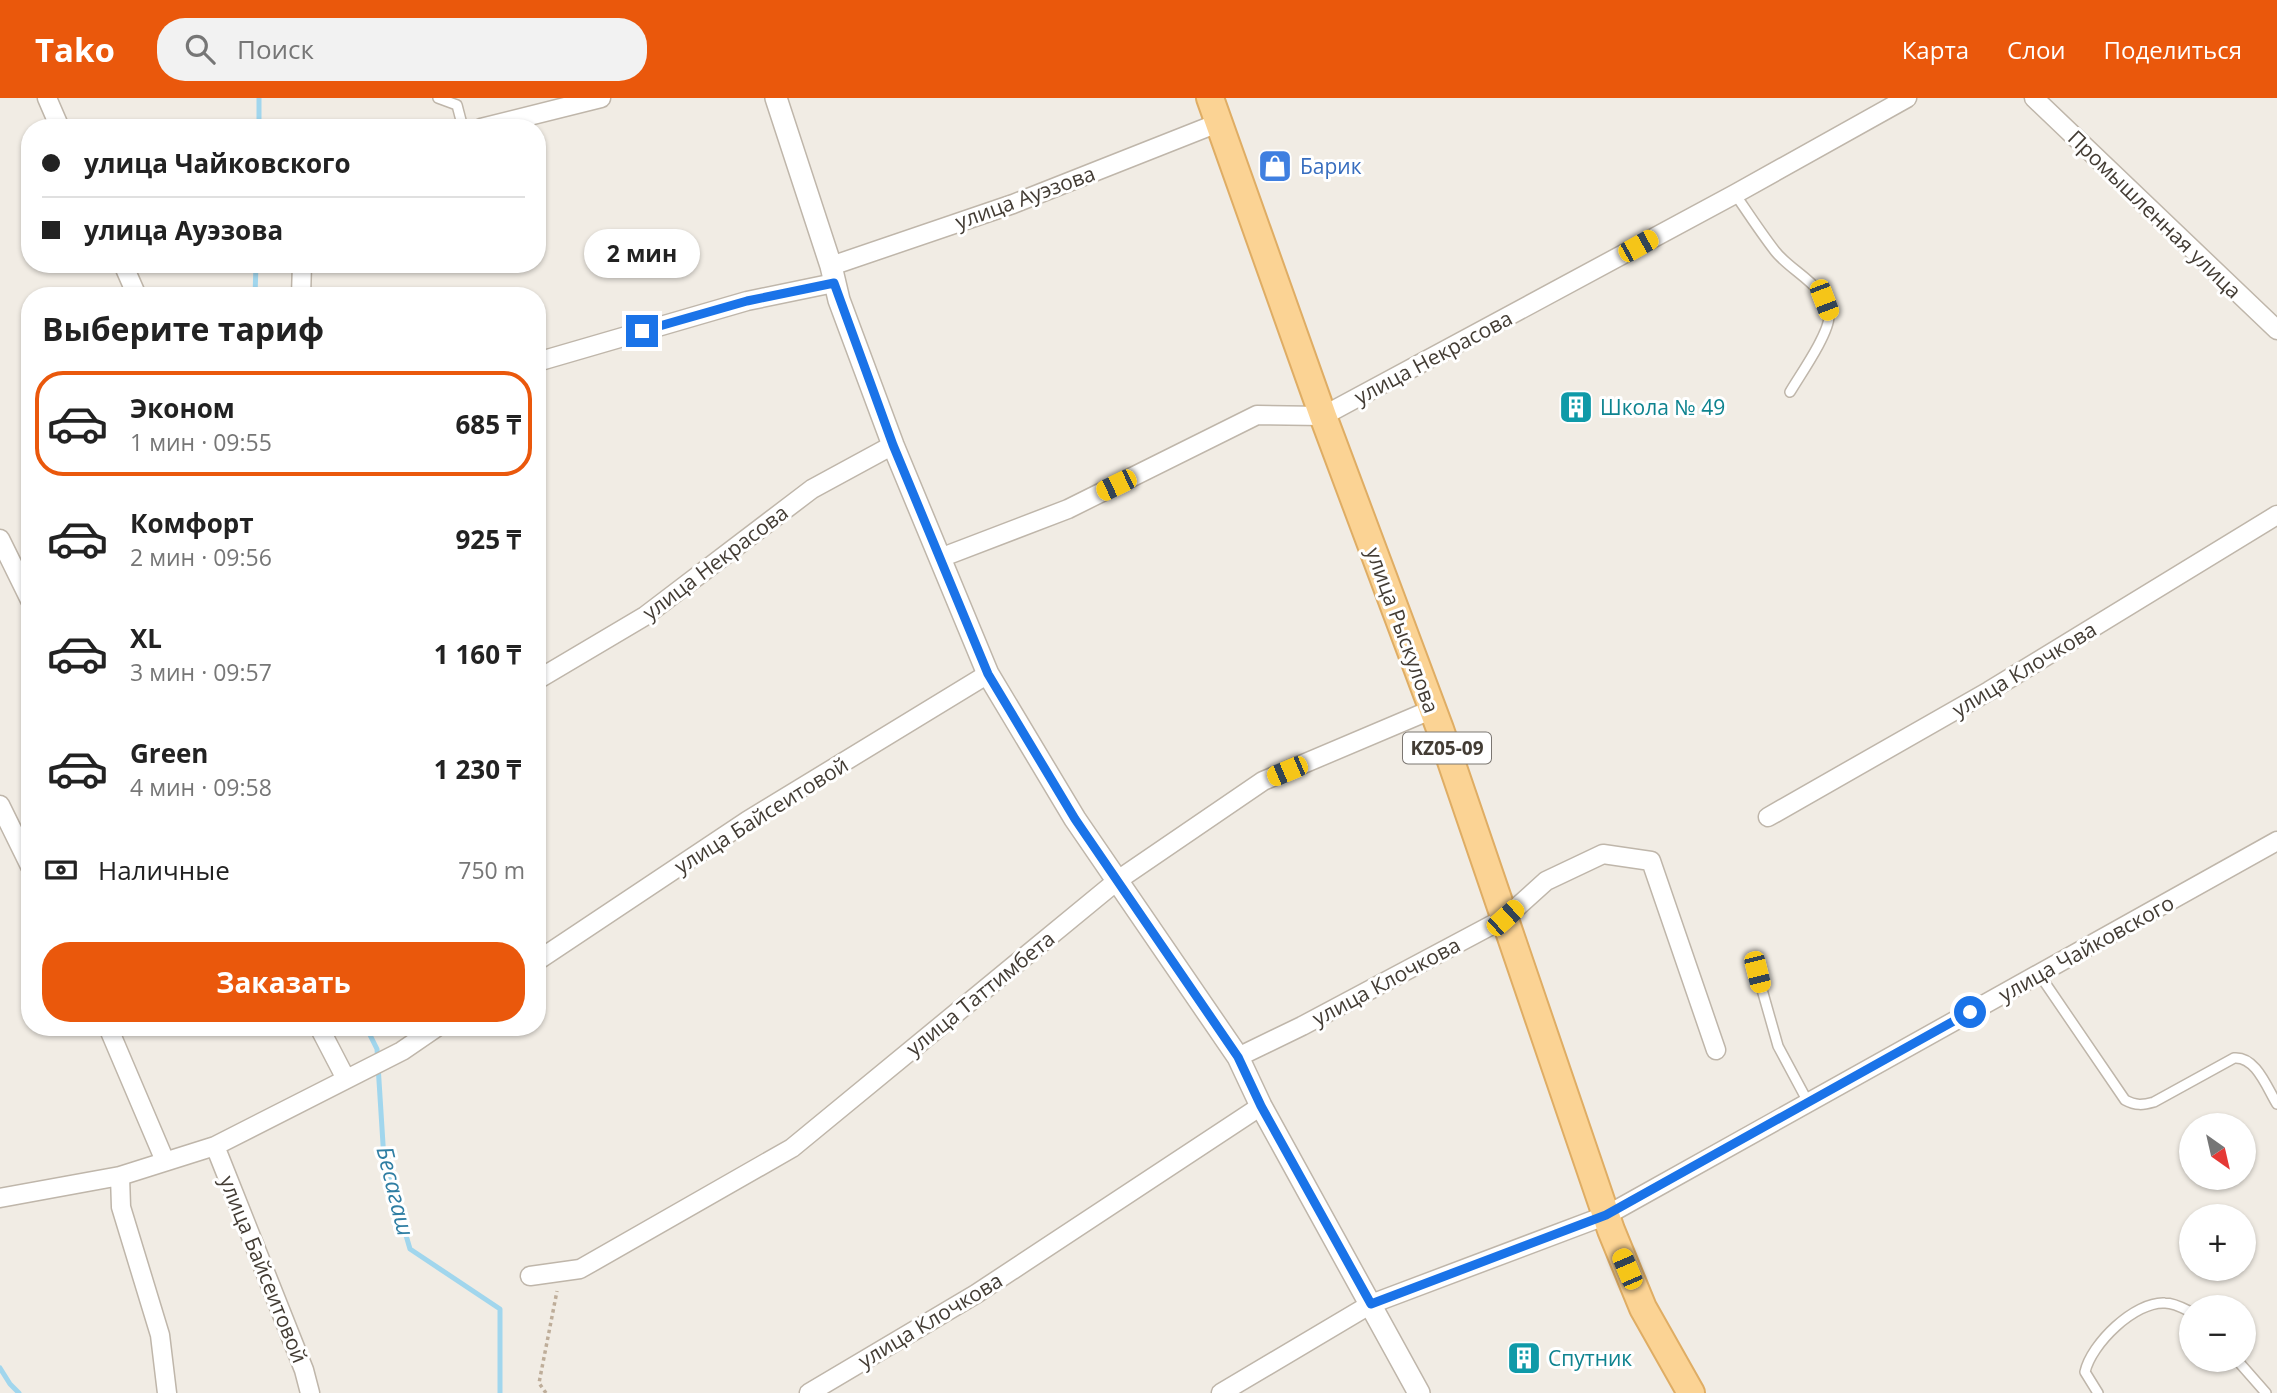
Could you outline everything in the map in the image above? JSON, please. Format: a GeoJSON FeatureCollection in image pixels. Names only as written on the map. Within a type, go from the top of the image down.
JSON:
{"type":"FeatureCollection","features":[{"type":"Feature","properties":{"kind":"main road","name":"улица Рыскулова"},"geometry":{"type":"LineString","coordinates":[[1214,110],[1323,416],[1433,709],[1606,1215],[1643,1308],[1692,1393]]}},
{"type":"Feature","properties":{"kind":"street"},"geometry":{"type":"LineString","coordinates":[[47,98],[56,119]]}},
{"type":"Feature","properties":{"kind":"street"},"geometry":{"type":"LineString","coordinates":[[517,119],[601,98]]}},
{"type":"Feature","properties":{"kind":"street"},"geometry":{"type":"LineString","coordinates":[[776,98],[832,274],[893,445],[988,674],[1075,819],[1238,1057],[1261,1106],[1419,1393]]}},
{"type":"Feature","properties":{"kind":"street","name":"улица Некрасова"},"geometry":{"type":"LineString","coordinates":[[940,558],[1068,509],[1257,415],[1323,416],[1907,98]]}},
{"type":"Feature","properties":{"kind":"street","name":"Промышленная улица"},"geometry":{"type":"LineString","coordinates":[[2034,98],[2277,330]]}},
{"type":"Feature","properties":{"kind":"street","name":"улица Ауэзова"},"geometry":{"type":"LineString","coordinates":[[546,359],[832,274],[1013,204],[1214,110]]}},
{"type":"Feature","properties":{"kind":"street","name":"улица Некрасова"},"geometry":{"type":"LineString","coordinates":[[546,675],[645,616],[812,488],[893,445]]}},
{"type":"Feature","properties":{"kind":"street","name":"улица Клочкова"},"geometry":{"type":"LineString","coordinates":[[1768,817],[1989,691],[2277,515]]}},
{"type":"Feature","properties":{"kind":"street"},"geometry":{"type":"LineString","coordinates":[[0,539],[21,582]]}},
{"type":"Feature","properties":{"kind":"street","name":"улица Байсеитовой"},"geometry":{"type":"LineString","coordinates":[[546,955],[747,821],[988,674]]}},
{"type":"Feature","properties":{"kind":"street","name":"улица Таттимбета"},"geometry":{"type":"LineString","coordinates":[[530,1276],[580,1269],[792,1147],[1118,880],[1263,781],[1433,709]]}},
{"type":"Feature","properties":{"kind":"street"},"geometry":{"type":"LineString","coordinates":[[0,805],[21,848]]}},
{"type":"Feature","properties":{"kind":"street","name":"улица Чайковского"},"geometry":{"type":"LineString","coordinates":[[1222,1393],[1371,1304],[1606,1215],[2277,841]]}},
{"type":"Feature","properties":{"kind":"street","name":"улица Клочкова"},"geometry":{"type":"LineString","coordinates":[[1238,1057],[1505,918],[1546,881],[1603,854],[1651,861],[1716,1050]]}},
{"type":"Feature","properties":{"kind":"street"},"geometry":{"type":"LineString","coordinates":[[112,1036],[165,1161]]}},
{"type":"Feature","properties":{"kind":"street"},"geometry":{"type":"LineString","coordinates":[[324,1036],[346,1079]]}},
{"type":"Feature","properties":{"kind":"street"},"geometry":{"type":"LineString","coordinates":[[0,1198],[120,1177],[215,1146],[402,1051],[424,1036]]}},
{"type":"Feature","properties":{"kind":"street","name":"улица Клочкова"},"geometry":{"type":"LineString","coordinates":[[809,1393],[976,1294],[1261,1106]]}},
{"type":"Feature","properties":{"kind":"street","name":"улица Байсеитовой"},"geometry":{"type":"LineString","coordinates":[[215,1146],[304,1370],[310,1393]]}},
{"type":"Feature","properties":{"kind":"street"},"geometry":{"type":"LineString","coordinates":[[120,1177],[121,1207],[160,1335],[167,1393]]}},
{"type":"Feature","properties":{"kind":"lane"},"geometry":{"type":"LineString","coordinates":[[438,98],[457,105],[461,119]]}},
{"type":"Feature","properties":{"kind":"lane"},"geometry":{"type":"LineString","coordinates":[[1735,194],[1776,252],[1790,268],[1812,284],[1824,300],[1829,314],[1827,330],[1790,392]]}},
{"type":"Feature","properties":{"kind":"lane"},"geometry":{"type":"LineString","coordinates":[[1757,972],[1778,1046],[1808,1102]]}},
{"type":"Feature","properties":{"kind":"lane"},"geometry":{"type":"LineString","coordinates":[[2039,974],[2125,1100],[2134,1104],[2154,1102],[2234,1058],[2241,1057],[2252,1064],[2277,1104]]}},
{"type":"Feature","properties":{"kind":"lane"},"geometry":{"type":"LineString","coordinates":[[2098,1393],[2085,1373],[2087,1364],[2113,1328],[2145,1306],[2163,1302],[2179,1306]]}},
{"type":"Feature","properties":{"kind":"lane"},"geometry":{"type":"LineString","coordinates":[[2248,1372],[2266,1393]]}},
{"type":"Feature","properties":{"kind":"path"},"geometry":{"type":"LineString","coordinates":[[546,1393],[539,1383],[557,1290],[580,1269]]}},
{"type":"Feature","properties":{"kind":"waterway","name":"Бесагаш"},"geometry":{"type":"LineString","coordinates":[[259,98],[259,119]]}},
{"type":"Feature","properties":{"kind":"waterway","name":"Бесагаш"},"geometry":{"type":"LineString","coordinates":[[255,287],[256,273]]}},
{"type":"Feature","properties":{"kind":"waterway","name":"Бесагаш"},"geometry":{"type":"LineString","coordinates":[[370,1036],[377,1049],[384,1160],[410,1249],[500,1309],[500,1393]]}},
{"type":"Feature","properties":{"kind":"waterway"},"geometry":{"type":"LineString","coordinates":[[0,1368],[19,1393]]}},
{"type":"Feature","properties":{"kind":"place","name":"Барик"},"geometry":{"type":"Point","coordinates":[1275,166]}},
{"type":"Feature","properties":{"kind":"place","name":"Школа № 49"},"geometry":{"type":"Point","coordinates":[1576,407]}},
{"type":"Feature","properties":{"kind":"place","name":"Спутник"},"geometry":{"type":"Point","coordinates":[1524,1358]}},
{"type":"Feature","properties":{"kind":"route"},"geometry":{"type":"LineString","coordinates":[[642,331],[747,301],[834,283],[893,445],[988,674],[1075,819],[1238,1057],[1261,1106],[1371,1304],[1606,1215],[1970,1012]]}}]}
